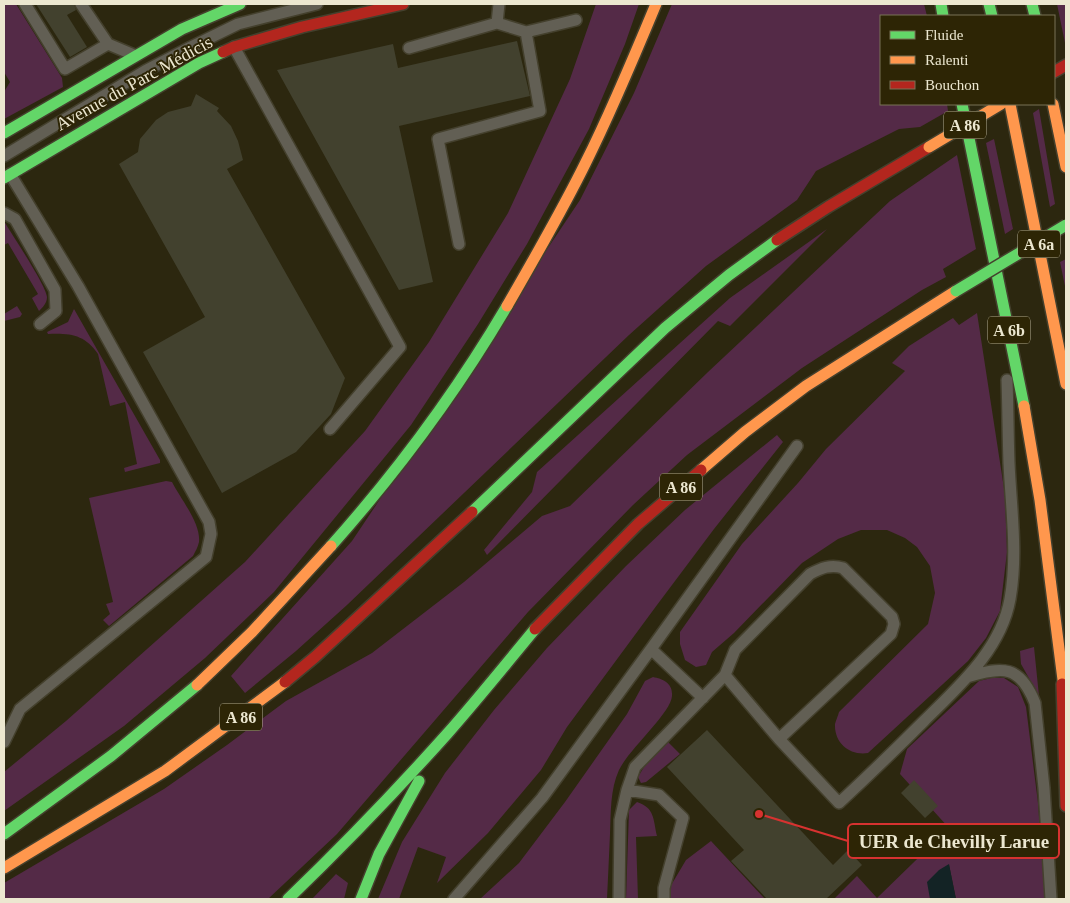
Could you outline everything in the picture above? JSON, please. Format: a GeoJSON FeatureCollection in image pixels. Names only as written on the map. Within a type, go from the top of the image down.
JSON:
{"type":"FeatureCollection","features":[{"type":"Feature","properties":{"kind":"main road","name":"Avenue du Parc Médicis"},"geometry":{"type":"LineString","coordinates":[[4,133],[182,29],[240,4]]}},
{"type":"Feature","properties":{"kind":"main road","name":"Avenue du Parc Médicis"},"geometry":{"type":"LineString","coordinates":[[6,173],[199,63],[234,47],[302,27],[403,4]]}},
{"type":"Feature","properties":{"kind":"main road"},"geometry":{"type":"LineString","coordinates":[[4,834],[114,753],[212,672],[314,566],[391,475],[461,379],[495,328],[526,275],[586,164],[639,47],[656,4]]}},
{"type":"Feature","properties":{"kind":"main road"},"geometry":{"type":"LineString","coordinates":[[1055,71],[1066,64]]}},
{"type":"Feature","properties":{"kind":"main road","name":"A 6b"},"geometry":{"type":"LineString","coordinates":[[962,105],[1006,314],[1040,499],[1066,703]]}},
{"type":"Feature","properties":{"kind":"main road","name":"A 86"},"geometry":{"type":"LineString","coordinates":[[4,868],[165,771],[271,694],[315,657],[444,538],[659,335],[698,300],[746,262],[788,233],[999,105]]}},
{"type":"Feature","properties":{"kind":"main road","name":"A 6a"},"geometry":{"type":"LineString","coordinates":[[1010,105],[1066,384]]}},
{"type":"Feature","properties":{"kind":"main road"},"geometry":{"type":"LineString","coordinates":[[1053,105],[1066,167]]}},
{"type":"Feature","properties":{"kind":"main road","name":"A 86"},"geometry":{"type":"LineString","coordinates":[[288,899],[343,846],[448,733],[537,627],[638,524],[683,485],[745,432],[806,386],[956,291],[1066,225]]}},
{"type":"Feature","properties":{"kind":"main road"},"geometry":{"type":"LineString","coordinates":[[1062,670],[1066,806]]}},
{"type":"Feature","properties":{"kind":"main road"},"geometry":{"type":"LineString","coordinates":[[361,899],[379,854],[411,794],[448,733]]}},
{"type":"Feature","properties":{"kind":"lane"},"geometry":{"type":"LineString","coordinates":[[25,4],[65,69],[108,44]]}},
{"type":"Feature","properties":{"kind":"lane"},"geometry":{"type":"LineString","coordinates":[[81,4],[108,44],[135,56]]}},
{"type":"Feature","properties":{"kind":"lane"},"geometry":{"type":"LineString","coordinates":[[4,156],[145,71],[238,24],[294,6],[317,4]]}},
{"type":"Feature","properties":{"kind":"lane"},"geometry":{"type":"LineString","coordinates":[[497,23],[499,4]]}},
{"type":"Feature","properties":{"kind":"lane"},"geometry":{"type":"LineString","coordinates":[[294,6],[302,27]]}},
{"type":"Feature","properties":{"kind":"lane"},"geometry":{"type":"LineString","coordinates":[[409,48],[497,23],[526,32],[576,20]]}},
{"type":"Feature","properties":{"kind":"lane"},"geometry":{"type":"LineString","coordinates":[[459,244],[438,138],[540,111],[526,32]]}},
{"type":"Feature","properties":{"kind":"lane"},"geometry":{"type":"LineString","coordinates":[[234,47],[400,347],[330,429]]}},
{"type":"Feature","properties":{"kind":"lane"},"geometry":{"type":"LineString","coordinates":[[4,742],[20,709],[206,557],[211,534],[209,522],[78,286],[6,173]]}},
{"type":"Feature","properties":{"kind":"lane"},"geometry":{"type":"LineString","coordinates":[[4,214],[15,219],[55,290],[56,311],[40,324]]}},
{"type":"Feature","properties":{"kind":"lane"},"geometry":{"type":"LineString","coordinates":[[725,675],[779,739],[839,803],[892,753],[967,677],[984,655],[1002,624],[1010,601],[1013,573],[1014,525],[1009,462],[1006,314]]}},
{"type":"Feature","properties":{"kind":"lane"},"geometry":{"type":"LineString","coordinates":[[454,899],[542,798],[796,446]]}},
{"type":"Feature","properties":{"kind":"lane"},"geometry":{"type":"LineString","coordinates":[[619,899],[620,820],[635,767],[725,675],[735,650],[810,574],[822,568],[836,566],[843,568],[892,617],[894,624],[891,634],[779,739]]}},
{"type":"Feature","properties":{"kind":"lane"},"geometry":{"type":"LineString","coordinates":[[651,649],[703,698]]}},
{"type":"Feature","properties":{"kind":"lane"},"geometry":{"type":"LineString","coordinates":[[967,677],[986,671],[1012,672],[1030,691],[1035,704],[1044,788],[1051,899]]}},
{"type":"Feature","properties":{"kind":"lane"},"geometry":{"type":"LineString","coordinates":[[627,790],[659,795],[683,818],[664,888],[664,899]]}},
{"type":"Feature","properties":{"kind":"shaded area"},"geometry":{"type":"Polygon","coordinates":[[[4,4],[16,4],[62,78],[63,87],[4,119],[4,92],[10,82],[4,72],[4,4]]]}},
{"type":"Feature","properties":{"kind":"shaded area"},"geometry":{"type":"Polygon","coordinates":[[[596,4],[639,4],[625,44],[589,129],[527,244],[478,324],[411,425],[274,592],[205,658],[124,726],[4,811],[4,772],[66,721],[245,562],[365,431],[429,342],[508,213],[570,79],[596,4]]]}},
{"type":"Feature","properties":{"kind":"shaded area"},"geometry":{"type":"Polygon","coordinates":[[[672,4],[924,4],[927,15],[880,15],[880,105],[947,105],[948,111],[920,127],[899,129],[816,171],[797,200],[706,266],[629,335],[347,605],[296,651],[245,693],[231,676],[352,541],[580,200],[634,93],[672,4]]]}},
{"type":"Feature","properties":{"kind":"shaded area"},"geometry":{"type":"Polygon","coordinates":[[[1057,4],[1066,4],[1065,43],[1057,4]]]}},
{"type":"Feature","properties":{"kind":"shaded area"},"geometry":{"type":"Polygon","coordinates":[[[1039,109],[1055,204],[1050,207],[1033,113],[1039,109]]]}},
{"type":"Feature","properties":{"kind":"shaded area"},"geometry":{"type":"Polygon","coordinates":[[[994,139],[1013,229],[1005,234],[986,143],[994,139]]]}},
{"type":"Feature","properties":{"kind":"shaded area"},"geometry":{"type":"Polygon","coordinates":[[[957,155],[976,249],[943,269],[946,277],[922,290],[802,368],[687,455],[633,505],[528,612],[337,834],[268,899],[4,899],[4,883],[164,789],[286,701],[372,653],[464,582],[542,516],[570,506],[708,372],[890,201],[957,155]]]}},
{"type":"Feature","properties":{"kind":"shaded area"},"geometry":{"type":"Polygon","coordinates":[[[4,221],[45,291],[46,301],[39,311],[32,298],[38,294],[8,243],[4,245],[4,221]]]}},
{"type":"Feature","properties":{"kind":"shaded area"},"geometry":{"type":"Polygon","coordinates":[[[827,229],[730,326],[718,321],[487,555],[484,550],[532,492],[537,472],[730,298],[827,229]]]}},
{"type":"Feature","properties":{"kind":"shaded area"},"geometry":{"type":"Polygon","coordinates":[[[1066,259],[1066,291],[1060,262],[1066,259]]]}},
{"type":"Feature","properties":{"kind":"shaded area"},"geometry":{"type":"Polygon","coordinates":[[[17,306],[22,314],[20,317],[4,321],[4,314],[17,306]]]}},
{"type":"Feature","properties":{"kind":"shaded area"},"geometry":{"type":"Polygon","coordinates":[[[74,309],[160,463],[125,472],[124,468],[137,464],[125,402],[110,406],[98,354],[88,343],[77,336],[48,334],[47,332],[68,322],[74,309]]]}},
{"type":"Feature","properties":{"kind":"shaded area"},"geometry":{"type":"Polygon","coordinates":[[[977,313],[1005,495],[1007,552],[1000,611],[986,638],[968,661],[868,753],[855,752],[844,747],[837,737],[835,724],[839,712],[928,624],[935,593],[930,566],[917,547],[905,538],[887,530],[861,530],[838,539],[802,563],[734,633],[712,652],[706,665],[696,667],[685,660],[680,644],[680,632],[742,544],[798,483],[826,449],[905,371],[892,363],[909,346],[953,318],[959,325],[977,313]]]}},
{"type":"Feature","properties":{"kind":"shaded area"},"geometry":{"type":"Polygon","coordinates":[[[777,435],[783,442],[657,605],[567,727],[541,770],[488,833],[437,883],[446,857],[418,847],[399,899],[378,899],[402,842],[445,773],[494,710],[547,648],[626,566],[685,510],[777,435]]]}},
{"type":"Feature","properties":{"kind":"shaded area"},"geometry":{"type":"Polygon","coordinates":[[[166,481],[172,482],[197,527],[199,535],[198,546],[193,556],[109,626],[103,620],[110,614],[106,604],[113,602],[89,498],[166,481]]]}},
{"type":"Feature","properties":{"kind":"shaded area"},"geometry":{"type":"Polygon","coordinates":[[[1034,647],[1039,696],[1021,664],[1020,651],[1034,647]]]}},
{"type":"Feature","properties":{"kind":"shaded area"},"geometry":{"type":"Polygon","coordinates":[[[653,677],[664,680],[669,685],[672,696],[665,712],[624,761],[616,778],[612,801],[607,899],[480,899],[519,863],[627,714],[645,681],[653,677]]]}},
{"type":"Feature","properties":{"kind":"shaded area"},"geometry":{"type":"Polygon","coordinates":[[[991,678],[1004,678],[1018,687],[1026,707],[1038,803],[1045,899],[956,899],[949,865],[930,899],[834,899],[857,876],[877,898],[949,828],[900,774],[907,749],[979,681],[991,678]]]}},
{"type":"Feature","properties":{"kind":"shaded area"},"geometry":{"type":"Polygon","coordinates":[[[668,742],[680,754],[646,782],[641,783],[638,777],[647,762],[668,742]]]}},
{"type":"Feature","properties":{"kind":"shaded area"},"geometry":{"type":"Polygon","coordinates":[[[637,802],[643,804],[650,811],[654,819],[657,836],[636,837],[638,899],[626,899],[629,810],[637,802]]]}},
{"type":"Feature","properties":{"kind":"shaded area"},"geometry":{"type":"Polygon","coordinates":[[[711,841],[765,899],[669,899],[670,887],[686,860],[711,841]]]}},
{"type":"Feature","properties":{"kind":"shaded area"},"geometry":{"type":"Polygon","coordinates":[[[949,864],[956,899],[930,899],[927,882],[939,870],[949,864]]]}},
{"type":"Feature","properties":{"kind":"shaded area"},"geometry":{"type":"Polygon","coordinates":[[[336,874],[348,883],[344,899],[312,899],[336,874]]]}},
{"type":"Feature","properties":{"kind":"building"},"geometry":{"type":"Polygon","coordinates":[[[36,4],[74,4],[76,10],[67,15],[87,47],[70,57],[36,4]]]}},
{"type":"Feature","properties":{"kind":"building"},"geometry":{"type":"Polygon","coordinates":[[[517,41],[530,96],[399,126],[433,282],[399,290],[277,70],[393,44],[398,68],[517,41]]]}},
{"type":"Feature","properties":{"kind":"building"},"geometry":{"type":"Polygon","coordinates":[[[196,94],[219,108],[217,111],[231,126],[238,141],[243,160],[227,169],[345,378],[331,414],[296,452],[222,493],[143,352],[205,317],[119,164],[138,152],[140,139],[156,120],[168,112],[191,106],[196,94]]]}},
{"type":"Feature","properties":{"kind":"building"},"geometry":{"type":"Polygon","coordinates":[[[707,730],[833,865],[848,850],[862,865],[826,899],[767,899],[731,861],[744,850],[667,767],[707,730]]]}},
{"type":"Feature","properties":{"kind":"building"},"geometry":{"type":"Polygon","coordinates":[[[914,780],[938,806],[925,818],[901,793],[914,780]]]}},
{"type":"Feature","properties":{"kind":"traffic: fast"},"geometry":{"type":"LineString","coordinates":[[4,133],[182,29],[240,4]]}},
{"type":"Feature","properties":{"kind":"traffic: fast"},"geometry":{"type":"LineString","coordinates":[[941,4],[943,15]]}},
{"type":"Feature","properties":{"kind":"traffic: fast"},"geometry":{"type":"LineString","coordinates":[[989,4],[992,15]]}},
{"type":"Feature","properties":{"kind":"traffic: fast"},"geometry":{"type":"LineString","coordinates":[[1032,4],[1035,15]]}},
{"type":"Feature","properties":{"kind":"traffic: fast"},"geometry":{"type":"LineString","coordinates":[[4,178],[199,63],[223,52]]}},
{"type":"Feature","properties":{"kind":"traffic: fast"},"geometry":{"type":"LineString","coordinates":[[962,105],[1024,406]]}},
{"type":"Feature","properties":{"kind":"traffic: fast"},"geometry":{"type":"LineString","coordinates":[[956,291],[1066,225]]}},
{"type":"Feature","properties":{"kind":"traffic: fast"},"geometry":{"type":"LineString","coordinates":[[472,512],[665,328],[729,275],[777,240]]}},
{"type":"Feature","properties":{"kind":"traffic: fast"},"geometry":{"type":"LineString","coordinates":[[331,546],[379,490],[425,430],[468,369],[507,306]]}},
{"type":"Feature","properties":{"kind":"traffic: fast"},"geometry":{"type":"LineString","coordinates":[[288,899],[349,839],[428,755],[535,629]]}},
{"type":"Feature","properties":{"kind":"traffic: fast"},"geometry":{"type":"LineString","coordinates":[[4,834],[111,756],[197,685]]}},
{"type":"Feature","properties":{"kind":"traffic: fast"},"geometry":{"type":"LineString","coordinates":[[361,899],[379,854],[419,781]]}},
{"type":"Feature","properties":{"kind":"traffic: slow"},"geometry":{"type":"LineString","coordinates":[[507,306],[558,217],[586,162],[614,103],[656,4]]}},
{"type":"Feature","properties":{"kind":"traffic: slow"},"geometry":{"type":"LineString","coordinates":[[929,147],[999,105]]}},
{"type":"Feature","properties":{"kind":"traffic: slow"},"geometry":{"type":"LineString","coordinates":[[1010,105],[1066,384]]}},
{"type":"Feature","properties":{"kind":"traffic: slow"},"geometry":{"type":"LineString","coordinates":[[1053,105],[1066,167]]}},
{"type":"Feature","properties":{"kind":"traffic: slow"},"geometry":{"type":"LineString","coordinates":[[701,470],[745,432],[806,386],[956,291]]}},
{"type":"Feature","properties":{"kind":"traffic: slow"},"geometry":{"type":"LineString","coordinates":[[1024,406],[1040,500],[1066,703]]}},
{"type":"Feature","properties":{"kind":"traffic: slow"},"geometry":{"type":"LineString","coordinates":[[197,685],[252,632],[331,546]]}},
{"type":"Feature","properties":{"kind":"traffic: slow"},"geometry":{"type":"LineString","coordinates":[[4,868],[165,771],[285,682]]}},
{"type":"Feature","properties":{"kind":"traffic: jam"},"geometry":{"type":"LineString","coordinates":[[223,52],[302,27],[403,4]]}},
{"type":"Feature","properties":{"kind":"traffic: jam"},"geometry":{"type":"LineString","coordinates":[[1055,71],[1066,65]]}},
{"type":"Feature","properties":{"kind":"traffic: jam"},"geometry":{"type":"LineString","coordinates":[[777,240],[828,207],[929,147]]}},
{"type":"Feature","properties":{"kind":"traffic: jam"},"geometry":{"type":"LineString","coordinates":[[535,629],[638,524],[701,470]]}},
{"type":"Feature","properties":{"kind":"traffic: jam"},"geometry":{"type":"LineString","coordinates":[[285,682],[315,657],[472,512]]}},
{"type":"Feature","properties":{"kind":"traffic: jam"},"geometry":{"type":"LineString","coordinates":[[1062,684],[1066,806]]}},
{"type":"Feature","properties":{"kind":"place","name":"UER de Chevilly Larue"},"geometry":{"type":"Point","coordinates":[759,814]}}]}
